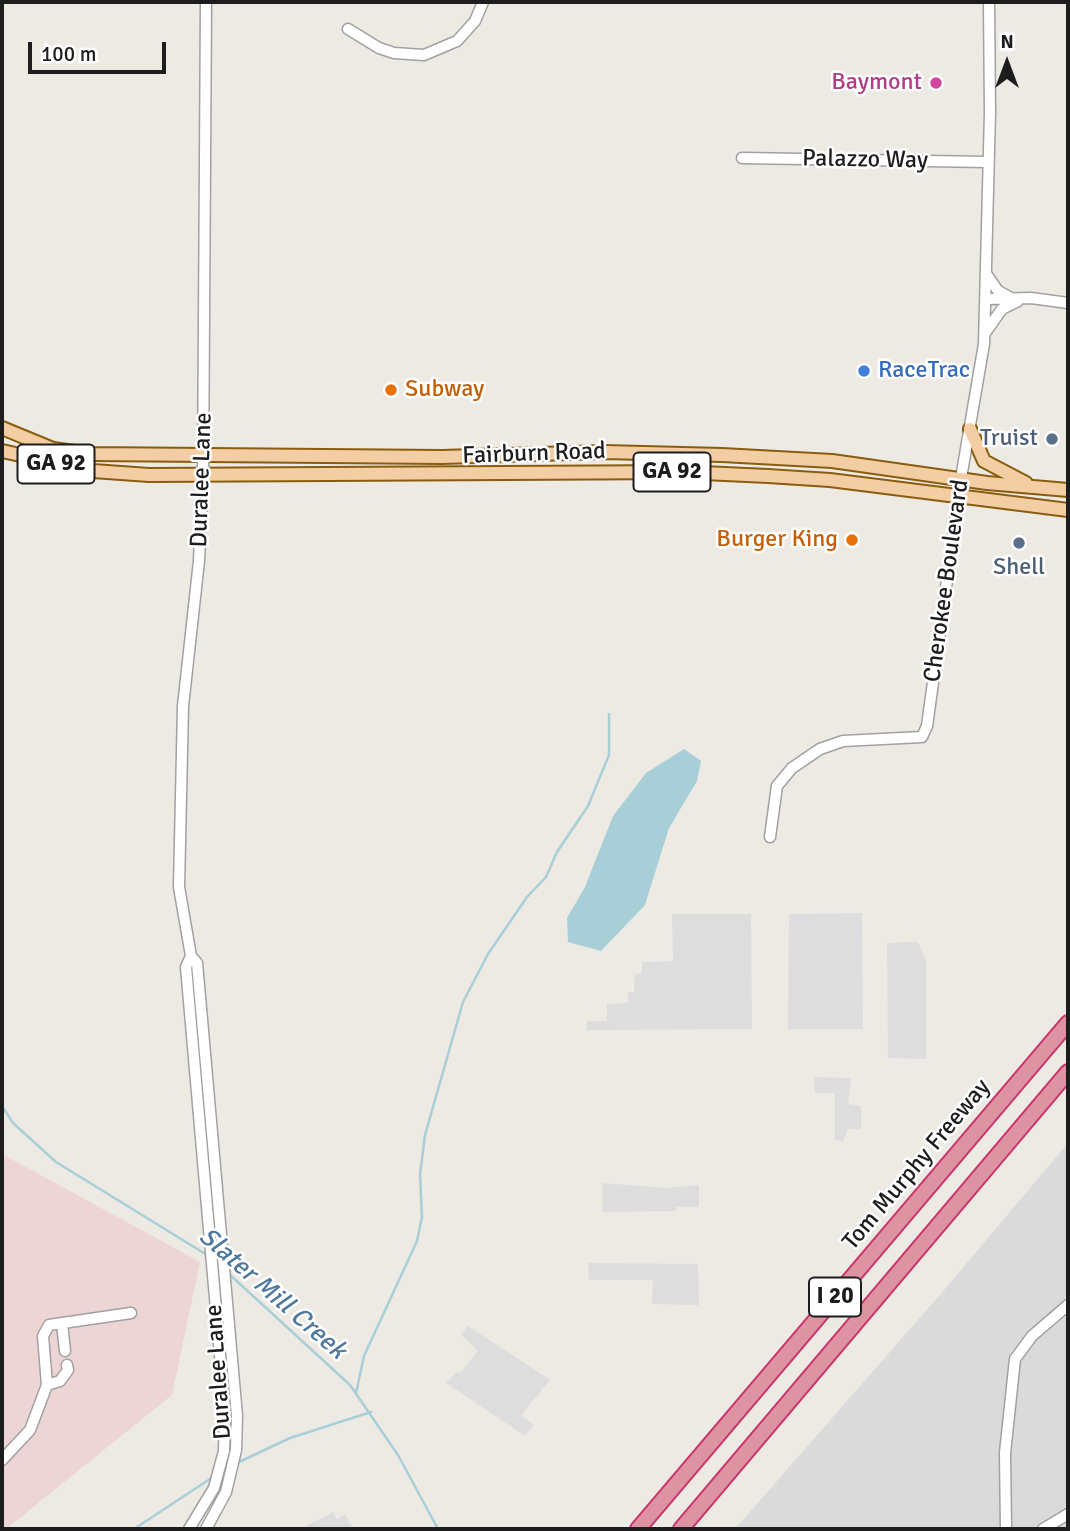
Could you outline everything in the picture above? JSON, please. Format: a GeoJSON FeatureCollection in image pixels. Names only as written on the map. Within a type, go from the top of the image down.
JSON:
{"type":"FeatureCollection","features":[{"type":"Feature","properties":{"kind":"highway"},"geometry":{"type":"LineString","coordinates":[[1033,1064],[1068,1015]]}},
{"type":"Feature","properties":{"kind":"highway","name":"Tom Murphy Freeway"},"geometry":{"type":"LineString","coordinates":[[638,1529],[1068,1023]]}},
{"type":"Feature","properties":{"kind":"highway","name":"I 20"},"geometry":{"type":"LineString","coordinates":[[681,1529],[1068,1072]]}},
{"type":"Feature","properties":{"kind":"main road","name":"Fairburn Road"},"geometry":{"type":"LineString","coordinates":[[2,428],[53,449],[90,454],[442,457],[604,452],[832,461],[1068,490]]}},
{"type":"Feature","properties":{"kind":"main road"},"geometry":{"type":"LineString","coordinates":[[970,429],[984,461],[1035,487]]}},
{"type":"Feature","properties":{"kind":"main road","name":"Fairburn Road"},"geometry":{"type":"LineString","coordinates":[[2,451],[112,473],[203,475],[682,472],[824,480],[1068,510]]}},
{"type":"Feature","properties":{"kind":"street","name":"Duralee Lane"},"geometry":{"type":"LineString","coordinates":[[189,1529],[214,1488],[223,1451],[225,1412],[186,967],[191,956],[179,887],[181,759],[187,657],[199,561],[203,475],[206,2]]}},
{"type":"Feature","properties":{"kind":"street"},"geometry":{"type":"LineString","coordinates":[[348,29],[379,48],[394,53],[424,55],[457,41],[475,21],[483,2]]}},
{"type":"Feature","properties":{"kind":"street","name":"Cherokee Boulevard"},"geometry":{"type":"LineString","coordinates":[[769,837],[777,786],[792,768],[820,749],[843,741],[922,737],[927,726],[961,478],[985,333],[989,2]]}},
{"type":"Feature","properties":{"kind":"street","name":"Palazzo Way"},"geometry":{"type":"LineString","coordinates":[[742,158],[988,162]]}},
{"type":"Feature","properties":{"kind":"street"},"geometry":{"type":"LineString","coordinates":[[987,274],[998,291],[1011,299]]}},
{"type":"Feature","properties":{"kind":"street"},"geometry":{"type":"LineString","coordinates":[[985,333],[1002,309],[1031,298]]}},
{"type":"Feature","properties":{"kind":"street"},"geometry":{"type":"LineString","coordinates":[[986,299],[1031,298],[1068,303]]}},
{"type":"Feature","properties":{"kind":"street","name":"Duralee Lane"},"geometry":{"type":"LineString","coordinates":[[191,956],[197,962],[237,1416],[236,1450],[226,1492],[206,1529]]}},
{"type":"Feature","properties":{"kind":"street"},"geometry":{"type":"LineString","coordinates":[[1006,1529],[1005,1453],[1015,1359],[1032,1336],[1068,1305]]}},
{"type":"Feature","properties":{"kind":"street"},"geometry":{"type":"LineString","coordinates":[[2,1460],[30,1430],[47,1385],[43,1336],[49,1325],[131,1313]]}},
{"type":"Feature","properties":{"kind":"street"},"geometry":{"type":"LineString","coordinates":[[62,1323],[65,1351]]}},
{"type":"Feature","properties":{"kind":"street"},"geometry":{"type":"LineString","coordinates":[[47,1385],[60,1381],[68,1370],[67,1365]]}},
{"type":"Feature","properties":{"kind":"street"},"geometry":{"type":"LineString","coordinates":[[1043,1529],[1068,1514]]}},
{"type":"Feature","properties":{"kind":"shaded area"},"geometry":{"type":"Polygon","coordinates":[[[862,913],[863,1029],[788,1029],[789,914],[862,913]]]}},
{"type":"Feature","properties":{"kind":"shaded area"},"geometry":{"type":"Polygon","coordinates":[[[672,914],[751,914],[752,1029],[586,1030],[587,1021],[607,1021],[607,1004],[628,1003],[628,992],[634,992],[635,974],[642,973],[642,962],[673,961],[672,914]]]}},
{"type":"Feature","properties":{"kind":"shaded area"},"geometry":{"type":"Polygon","coordinates":[[[918,942],[926,961],[926,1059],[888,1058],[887,943],[918,942]]]}},
{"type":"Feature","properties":{"kind":"shaded area"},"geometry":{"type":"Polygon","coordinates":[[[814,1077],[851,1078],[848,1104],[861,1106],[861,1129],[848,1129],[843,1141],[835,1140],[835,1093],[815,1093],[814,1077]]]}},
{"type":"Feature","properties":{"kind":"shaded area"},"geometry":{"type":"Polygon","coordinates":[[[1068,1143],[1068,1529],[735,1529],[945,1289],[1068,1143]]]}},
{"type":"Feature","properties":{"kind":"shaded area"},"geometry":{"type":"Polygon","coordinates":[[[2,1154],[200,1262],[172,1395],[6,1529],[2,1529],[2,1154]]]}},
{"type":"Feature","properties":{"kind":"shaded area"},"geometry":{"type":"Polygon","coordinates":[[[603,1183],[666,1188],[699,1185],[699,1207],[676,1207],[676,1211],[602,1212],[603,1183]]]}},
{"type":"Feature","properties":{"kind":"shaded area"},"geometry":{"type":"Polygon","coordinates":[[[588,1263],[698,1264],[699,1305],[652,1304],[653,1280],[589,1280],[588,1263]]]}},
{"type":"Feature","properties":{"kind":"shaded area"},"geometry":{"type":"Polygon","coordinates":[[[468,1326],[550,1380],[521,1415],[534,1425],[525,1436],[446,1383],[457,1372],[460,1373],[478,1351],[461,1335],[468,1326]]]}},
{"type":"Feature","properties":{"kind":"shaded area"},"geometry":{"type":"Polygon","coordinates":[[[333,1512],[337,1519],[345,1514],[353,1529],[301,1529],[333,1512]]]}},
{"type":"Feature","properties":{"kind":"water"},"geometry":{"type":"Polygon","coordinates":[[[684,749],[701,761],[697,781],[669,828],[645,905],[601,951],[568,942],[567,918],[585,887],[613,816],[646,773],[684,749]]]}},
{"type":"Feature","properties":{"kind":"waterway"},"geometry":{"type":"LineString","coordinates":[[356,1393],[364,1356],[417,1241],[422,1217],[420,1175],[425,1135],[463,1002],[488,954],[527,897],[546,877],[557,852],[588,806],[609,755],[609,714]]}},
{"type":"Feature","properties":{"kind":"waterway","name":"Slater Mill Creek"},"geometry":{"type":"LineString","coordinates":[[2,1106],[13,1123],[56,1162],[207,1255]]}},
{"type":"Feature","properties":{"kind":"waterway","name":"Slater Mill Creek"},"geometry":{"type":"LineString","coordinates":[[228,1273],[350,1385],[398,1455],[438,1529]]}},
{"type":"Feature","properties":{"kind":"waterway"},"geometry":{"type":"LineString","coordinates":[[237,1463],[290,1438],[371,1412]]}},
{"type":"Feature","properties":{"kind":"waterway"},"geometry":{"type":"LineString","coordinates":[[134,1529],[213,1477]]}},
{"type":"Feature","properties":{"kind":"place","name":"Baymont"},"geometry":{"type":"Point","coordinates":[936,83]}},
{"type":"Feature","properties":{"kind":"place","name":"RaceTrac"},"geometry":{"type":"Point","coordinates":[864,371]}},
{"type":"Feature","properties":{"kind":"place","name":"Subway"},"geometry":{"type":"Point","coordinates":[391,390]}},
{"type":"Feature","properties":{"kind":"place","name":"Truist"},"geometry":{"type":"Point","coordinates":[1052,439]}},
{"type":"Feature","properties":{"kind":"place","name":"Burger King"},"geometry":{"type":"Point","coordinates":[852,540]}},
{"type":"Feature","properties":{"kind":"place","name":"Shell"},"geometry":{"type":"Point","coordinates":[1019,543]}}]}
